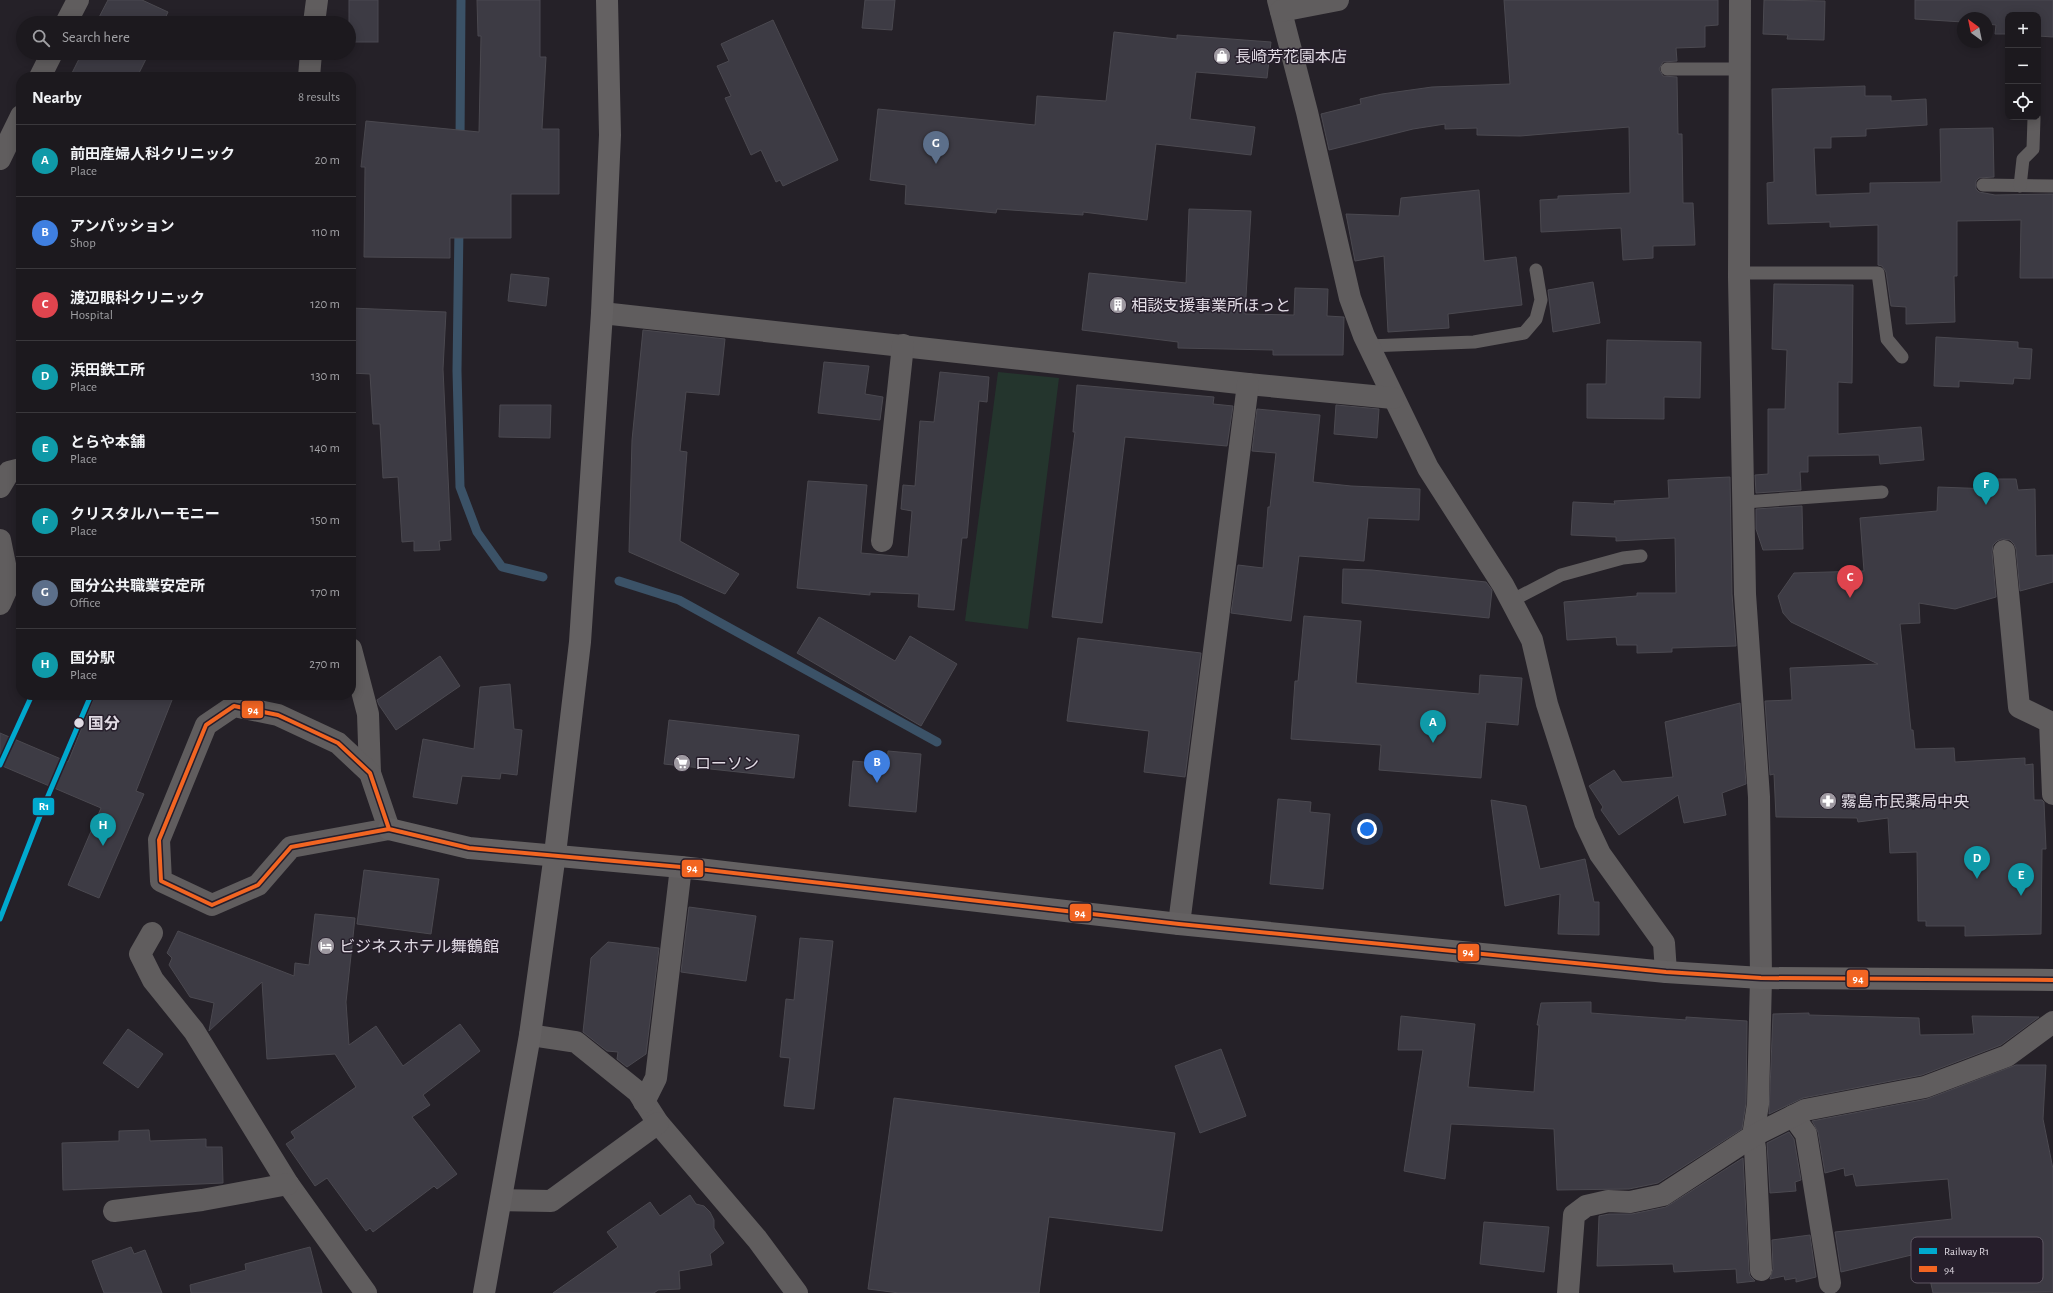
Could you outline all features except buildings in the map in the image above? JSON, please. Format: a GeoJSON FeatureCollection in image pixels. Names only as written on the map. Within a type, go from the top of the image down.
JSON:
{"type":"FeatureCollection","features":[{"type":"Feature","properties":{"kind":"street"},"geometry":{"type":"LineString","coordinates":[[70,16],[78,0]]}},
{"type":"Feature","properties":{"kind":"street"},"geometry":{"type":"LineString","coordinates":[[315,16],[316,0]]}},
{"type":"Feature","properties":{"kind":"street"},"geometry":{"type":"LineString","coordinates":[[484,1293],[530,1035],[555,854],[580,642],[602,313],[610,135],[607,0]]}},
{"type":"Feature","properties":{"kind":"street"},"geometry":{"type":"LineString","coordinates":[[1338,0],[1280,5],[1307,112],[1350,298],[1368,346],[1428,468],[1511,601],[1532,640],[1547,704],[1585,822],[1600,854],[1664,943],[1666,972]]}},
{"type":"Feature","properties":{"kind":"street"},"geometry":{"type":"LineString","coordinates":[[1740,0],[1740,274],[1745,502],[1745,594],[1759,797],[1761,978],[1758,1104],[1753,1136],[1755,1148],[1761,1270]]}},
{"type":"Feature","properties":{"kind":"street"},"geometry":{"type":"LineString","coordinates":[[42,72],[48,60]]}},
{"type":"Feature","properties":{"kind":"street"},"geometry":{"type":"LineString","coordinates":[[309,72],[310,60]]}},
{"type":"Feature","properties":{"kind":"street"},"geometry":{"type":"LineString","coordinates":[[0,159],[16,126]]}},
{"type":"Feature","properties":{"kind":"street"},"geometry":{"type":"LineString","coordinates":[[602,313],[1248,384],[1393,398]]}},
{"type":"Feature","properties":{"kind":"street"},"geometry":{"type":"LineString","coordinates":[[882,541],[903,345]]}},
{"type":"Feature","properties":{"kind":"street"},"geometry":{"type":"LineString","coordinates":[[1179,924],[1248,384]]}},
{"type":"Feature","properties":{"kind":"street"},"geometry":{"type":"LineString","coordinates":[[0,486],[9,472],[16,470]]}},
{"type":"Feature","properties":{"kind":"street"},"geometry":{"type":"LineString","coordinates":[[0,540],[9,584],[0,604]]}},
{"type":"Feature","properties":{"kind":"street"},"geometry":{"type":"LineString","coordinates":[[2004,551],[2018,707],[2050,722],[2053,794]]}},
{"type":"Feature","properties":{"kind":"street"},"geometry":{"type":"LineString","coordinates":[[356,668],[368,714],[370,773],[388,829]]}},
{"type":"Feature","properties":{"kind":"street"},"geometry":{"type":"LineString","coordinates":[[370,773],[338,743],[278,716],[234,706],[206,725],[203,732],[159,840],[161,881],[212,904],[258,885],[291,846],[388,829],[469,848],[555,854],[681,867],[1179,924],[1666,972],[1761,978],[2053,980]]}},
{"type":"Feature","properties":{"kind":"street"},"geometry":{"type":"LineString","coordinates":[[644,1102],[656,1078],[681,867]]}},
{"type":"Feature","properties":{"kind":"street"},"geometry":{"type":"LineString","coordinates":[[152,933],[140,954],[153,980],[194,1031],[288,1184],[366,1293]]}},
{"type":"Feature","properties":{"kind":"street"},"geometry":{"type":"LineString","coordinates":[[1568,1293],[1574,1214],[1586,1206],[1608,1201],[1630,1202],[1663,1195],[1753,1136],[1805,1110],[1925,1087],[2007,1056],[2053,1022]]}},
{"type":"Feature","properties":{"kind":"street"},"geometry":{"type":"LineString","coordinates":[[530,1035],[576,1042],[638,1092],[658,1123],[757,1239],[797,1293]]}},
{"type":"Feature","properties":{"kind":"street"},"geometry":{"type":"LineString","coordinates":[[1793,1116],[1806,1134],[1830,1283]]}},
{"type":"Feature","properties":{"kind":"street"},"geometry":{"type":"LineString","coordinates":[[501,1200],[551,1201],[658,1123]]}},
{"type":"Feature","properties":{"kind":"street"},"geometry":{"type":"LineString","coordinates":[[114,1211],[202,1200],[288,1184]]}},
{"type":"Feature","properties":{"kind":"lane"},"geometry":{"type":"LineString","coordinates":[[1667,69],[1741,69]]}},
{"type":"Feature","properties":{"kind":"lane"},"geometry":{"type":"LineString","coordinates":[[2020,186],[2023,159],[2033,149],[2034,120]]}},
{"type":"Feature","properties":{"kind":"lane"},"geometry":{"type":"LineString","coordinates":[[1983,186],[2053,186]]}},
{"type":"Feature","properties":{"kind":"lane"},"geometry":{"type":"LineString","coordinates":[[1368,346],[1474,342],[1524,332],[1536,319],[1541,300],[1536,270]]}},
{"type":"Feature","properties":{"kind":"lane"},"geometry":{"type":"LineString","coordinates":[[1740,274],[1878,273],[1887,339],[1902,357]]}},
{"type":"Feature","properties":{"kind":"lane"},"geometry":{"type":"LineString","coordinates":[[1745,502],[1882,492]]}},
{"type":"Feature","properties":{"kind":"lane"},"geometry":{"type":"LineString","coordinates":[[1511,601],[1561,575],[1623,558],[1641,556]]}},
{"type":"Feature","properties":{"kind":"green space"},"geometry":{"type":"Polygon","coordinates":[[[998,372],[1059,378],[1028,629],[965,621],[998,372]]]}},
{"type":"Feature","properties":{"kind":"waterway"},"geometry":{"type":"LineString","coordinates":[[460,143],[461,0]]}},
{"type":"Feature","properties":{"kind":"waterway"},"geometry":{"type":"LineString","coordinates":[[459,227],[457,371],[460,487],[477,532],[502,567],[543,577]]}},
{"type":"Feature","properties":{"kind":"waterway"},"geometry":{"type":"LineString","coordinates":[[619,581],[679,600],[937,742]]}},
{"type":"Feature","properties":{"kind":"rail line","name":"R1"},"geometry":{"type":"LineString","coordinates":[[0,765],[30,700]]}},
{"type":"Feature","properties":{"kind":"rail line","name":"R1"},"geometry":{"type":"LineString","coordinates":[[0,919],[45,803],[89,700]]}},
{"type":"Feature","properties":{"kind":"transit line","name":"94"},"geometry":{"type":"LineString","coordinates":[[389,829],[370,773],[338,743],[278,715],[234,706],[206,725],[159,840],[161,881],[212,905],[258,885],[291,847],[389,829],[469,848],[681,867],[1179,924],[1666,972],[1761,978],[2053,980]]}},
{"type":"Feature","properties":{"kind":"place","name":"長崎芳花園本店"},"geometry":{"type":"Point","coordinates":[1222,56]}},
{"type":"Feature","properties":{"kind":"place","name":"国分公共職業安定所"},"geometry":{"type":"Point","coordinates":[936,164]}},
{"type":"Feature","properties":{"kind":"place","name":"相談支援事業所ほっと"},"geometry":{"type":"Point","coordinates":[1118,305]}},
{"type":"Feature","properties":{"kind":"place","name":"クリスタルハーモニー"},"geometry":{"type":"Point","coordinates":[1986,505]}},
{"type":"Feature","properties":{"kind":"place","name":"渡辺眼科クリニック"},"geometry":{"type":"Point","coordinates":[1850,598]}},
{"type":"Feature","properties":{"kind":"place","name":"国分"},"geometry":{"type":"Point","coordinates":[79,723]}},
{"type":"Feature","properties":{"kind":"place","name":"前田産婦人科クリニック"},"geometry":{"type":"Point","coordinates":[1433,743]}},
{"type":"Feature","properties":{"kind":"place","name":"ローソン"},"geometry":{"type":"Point","coordinates":[682,763]}},
{"type":"Feature","properties":{"kind":"place","name":"アンパッション"},"geometry":{"type":"Point","coordinates":[877,783]}},
{"type":"Feature","properties":{"kind":"place","name":"霧島市民薬局中央"},"geometry":{"type":"Point","coordinates":[1828,801]}},
{"type":"Feature","properties":{"kind":"place","name":"国分駅"},"geometry":{"type":"Point","coordinates":[103,846]}},
{"type":"Feature","properties":{"kind":"place","name":"浜田鉄工所"},"geometry":{"type":"Point","coordinates":[1977,879]}},
{"type":"Feature","properties":{"kind":"place","name":"とらや本舗"},"geometry":{"type":"Point","coordinates":[2021,896]}},
{"type":"Feature","properties":{"kind":"place","name":"ビジネスホテル舞鶴館"},"geometry":{"type":"Point","coordinates":[326,946]}}]}
